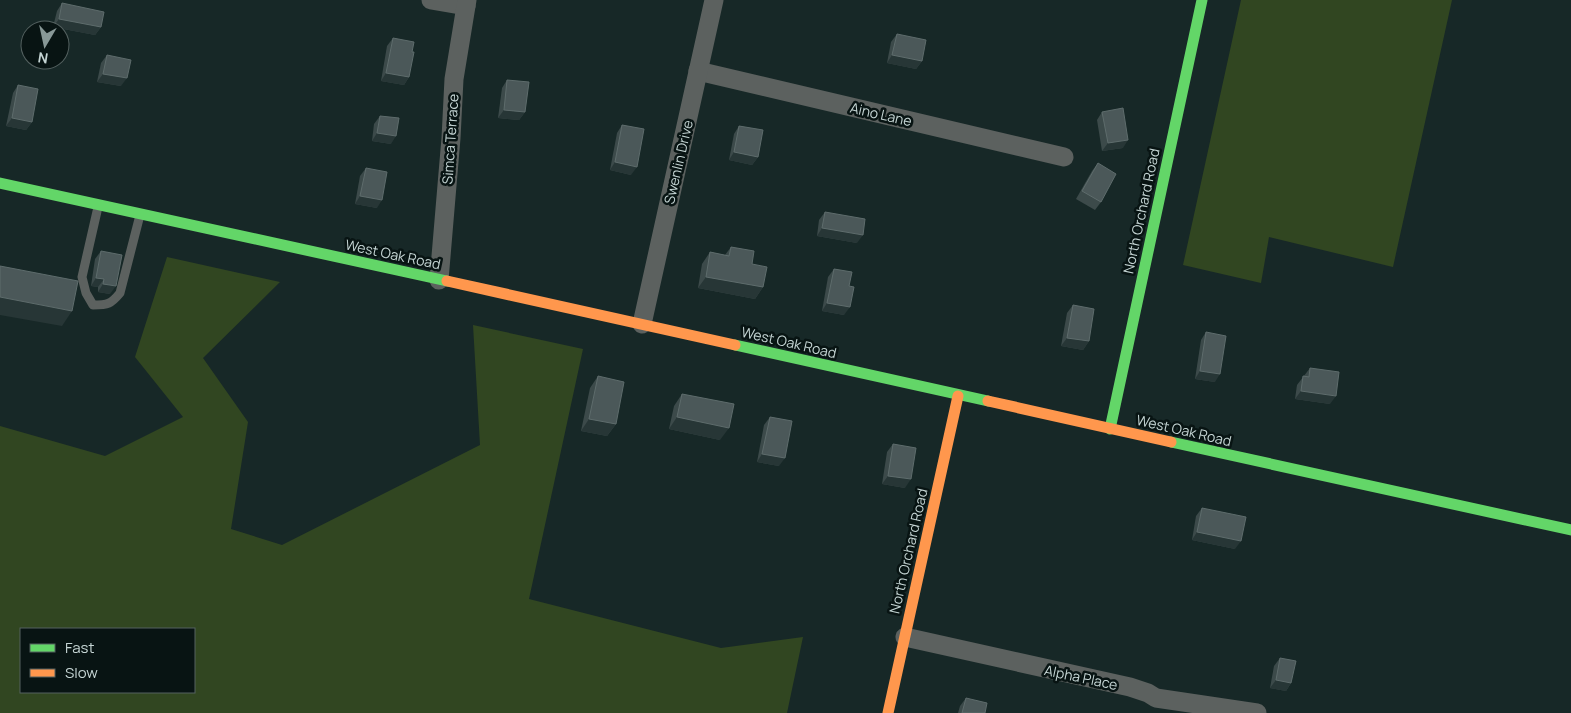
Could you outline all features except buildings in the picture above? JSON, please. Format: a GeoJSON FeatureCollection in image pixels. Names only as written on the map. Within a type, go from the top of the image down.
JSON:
{"type":"FeatureCollection","features":[{"type":"Feature","properties":{"kind":"street"},"geometry":{"type":"LineString","coordinates":[[431,0],[467,3]]}},
{"type":"Feature","properties":{"kind":"street","name":"Swenlin Drive"},"geometry":{"type":"LineString","coordinates":[[642,324],[714,0]]}},
{"type":"Feature","properties":{"kind":"street","name":"North Orchard Road"},"geometry":{"type":"LineString","coordinates":[[1110,429],[1202,0]]}},
{"type":"Feature","properties":{"kind":"street","name":"Simca Terrace"},"geometry":{"type":"LineString","coordinates":[[439,280],[454,80],[467,3]]}},
{"type":"Feature","properties":{"kind":"street","name":"Aino Lane"},"geometry":{"type":"LineString","coordinates":[[698,72],[1064,157]]}},
{"type":"Feature","properties":{"kind":"street","name":"West Oak Road"},"geometry":{"type":"LineString","coordinates":[[0,183],[1571,530]]}},
{"type":"Feature","properties":{"kind":"street","name":"North Orchard Road"},"geometry":{"type":"LineString","coordinates":[[888,713],[958,396]]}},
{"type":"Feature","properties":{"kind":"street","name":"Alpha Place"},"geometry":{"type":"LineString","coordinates":[[904,637],[1130,687],[1148,693],[1158,706],[1257,713]]}},
{"type":"Feature","properties":{"kind":"lane"},"geometry":{"type":"LineString","coordinates":[[98,205],[82,277],[86,293],[93,304],[106,305],[113,301],[120,292],[140,215]]}},
{"type":"Feature","properties":{"kind":"green space"},"geometry":{"type":"Polygon","coordinates":[[[1241,0],[1452,0],[1393,267],[1269,237],[1261,283],[1183,265],[1241,0]]]}},
{"type":"Feature","properties":{"kind":"green space"},"geometry":{"type":"Polygon","coordinates":[[[167,257],[280,282],[203,358],[248,422],[231,529],[282,545],[480,445],[473,325],[583,349],[529,599],[721,648],[803,637],[787,713],[0,713],[0,426],[105,456],[183,417],[135,357],[167,257]]]}},
{"type":"Feature","properties":{"kind":"traffic: fast"},"geometry":{"type":"LineString","coordinates":[[1110,429],[1202,0]]}},
{"type":"Feature","properties":{"kind":"traffic: fast"},"geometry":{"type":"LineString","coordinates":[[0,183],[447,281]]}},
{"type":"Feature","properties":{"kind":"traffic: fast"},"geometry":{"type":"LineString","coordinates":[[735,345],[988,401]]}},
{"type":"Feature","properties":{"kind":"traffic: fast"},"geometry":{"type":"LineString","coordinates":[[1171,442],[1571,530]]}},
{"type":"Feature","properties":{"kind":"traffic: slow"},"geometry":{"type":"LineString","coordinates":[[447,281],[735,345]]}},
{"type":"Feature","properties":{"kind":"traffic: slow"},"geometry":{"type":"LineString","coordinates":[[888,713],[958,396]]}},
{"type":"Feature","properties":{"kind":"traffic: slow"},"geometry":{"type":"LineString","coordinates":[[988,401],[1171,442]]}}]}
